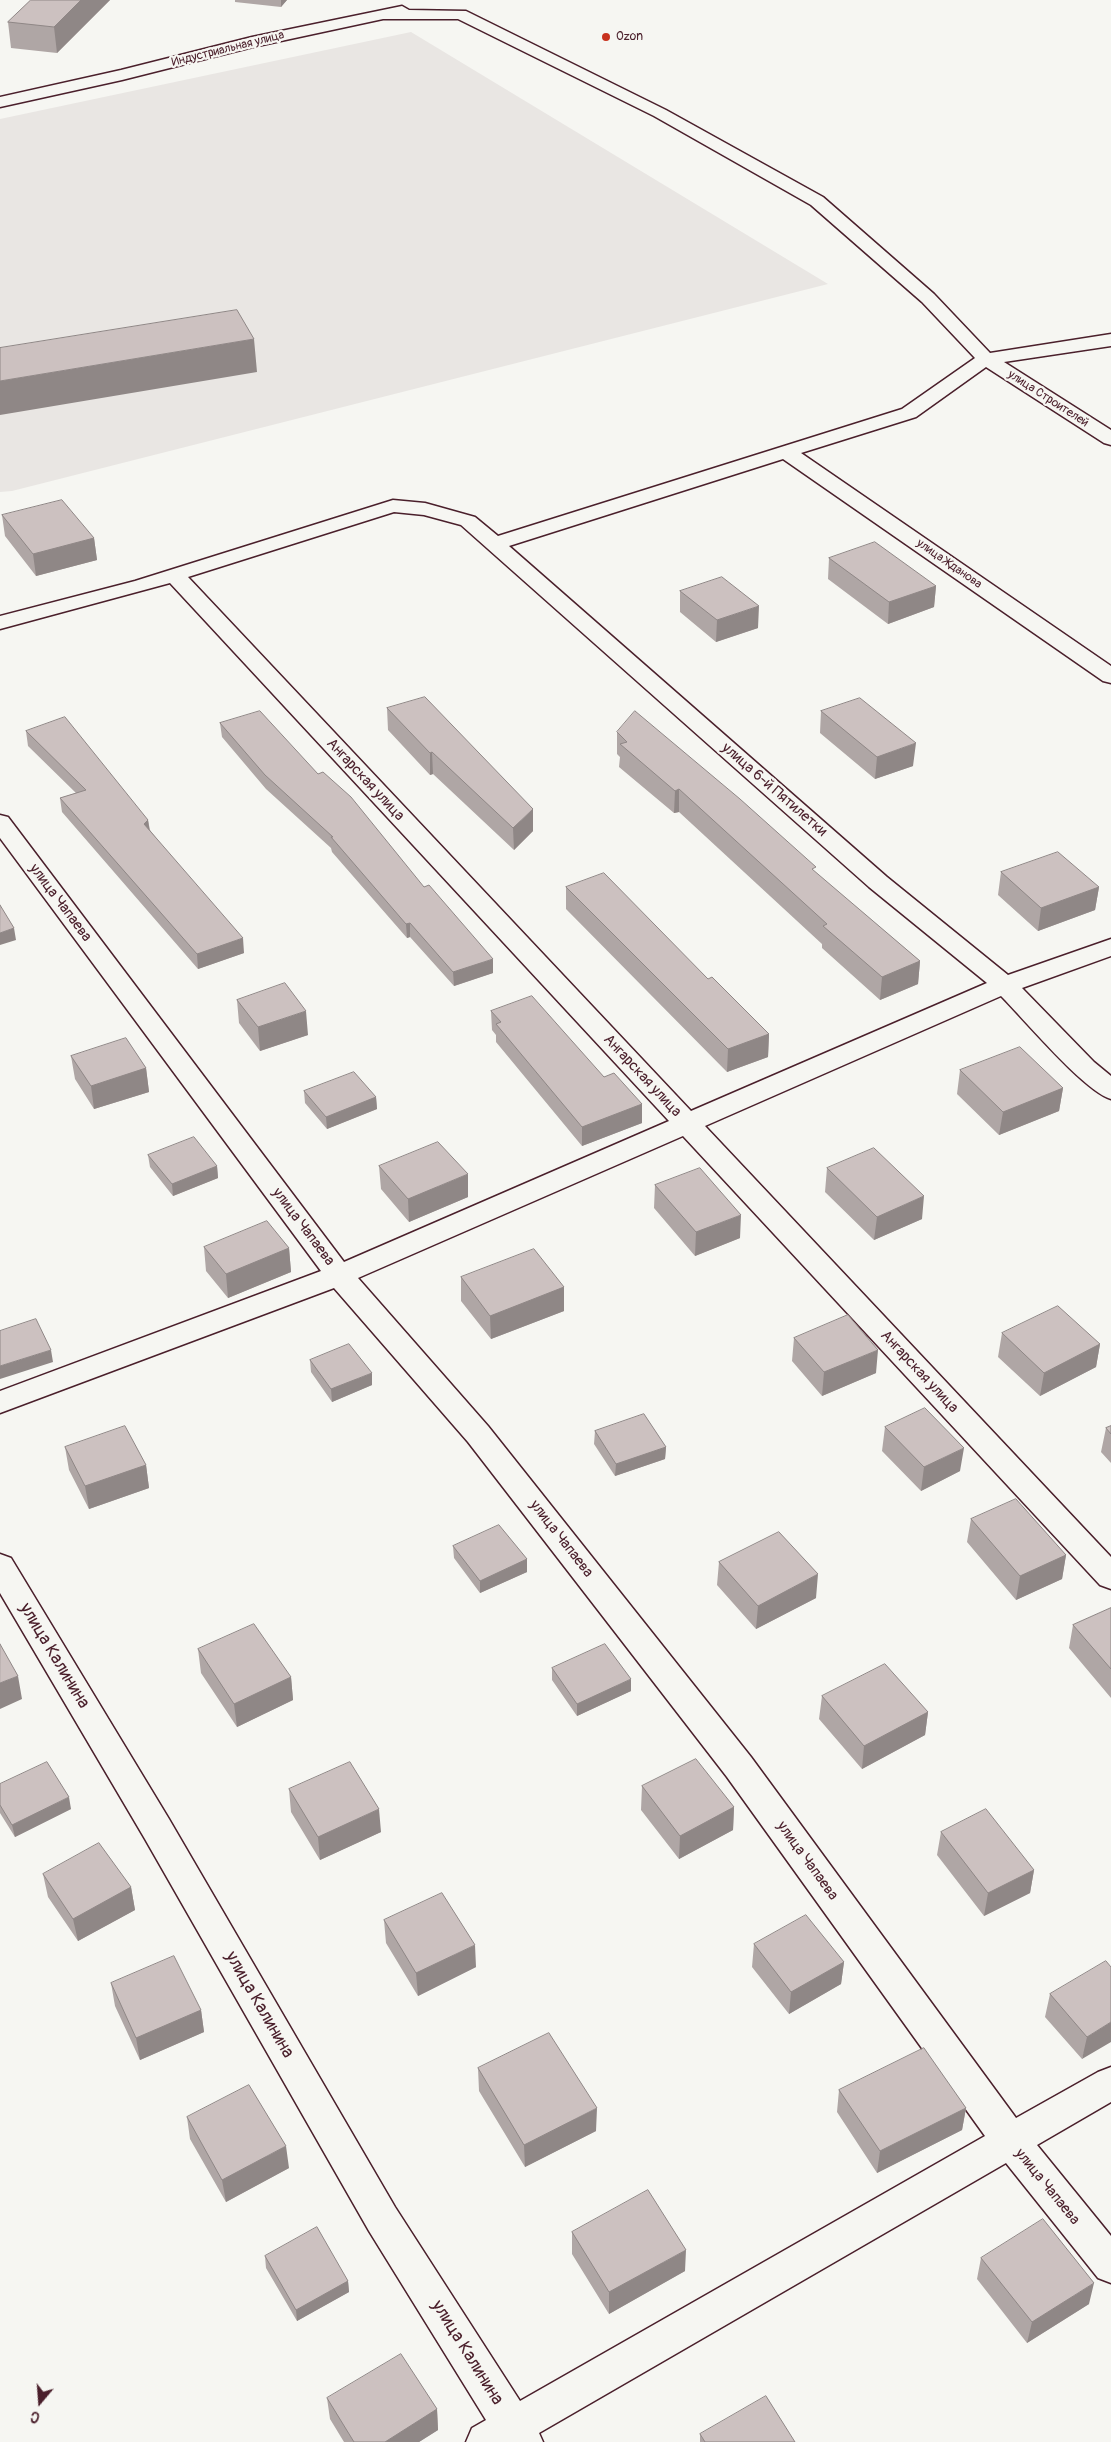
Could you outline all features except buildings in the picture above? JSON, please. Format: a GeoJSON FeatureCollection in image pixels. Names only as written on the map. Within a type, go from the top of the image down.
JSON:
{"type":"FeatureCollection","features":[{"type":"Feature","properties":{"kind":"street","name":"Индустриальная улица"},"geometry":{"type":"LineString","coordinates":[[0,102],[122,75],[252,42],[458,0]]}},
{"type":"Feature","properties":{"kind":"street","name":"улица Строителей"},"geometry":{"type":"LineString","coordinates":[[384,15],[461,14],[660,113],[817,201],[928,298],[986,359],[1111,440]]}},
{"type":"Feature","properties":{"kind":"street"},"geometry":{"type":"LineString","coordinates":[[494,544],[909,413],[986,359],[1111,340]]}},
{"type":"Feature","properties":{"kind":"street","name":"улица Жданова"},"geometry":{"type":"LineString","coordinates":[[786,452],[1111,676]]}},
{"type":"Feature","properties":{"kind":"street","name":"улица 6-й Пятилетки"},"geometry":{"type":"LineString","coordinates":[[0,623],[174,575],[393,506],[425,509],[468,522],[878,882],[1005,985],[1086,1068],[1111,1090]]}},
{"type":"Feature","properties":{"kind":"street","name":"Ангарская улица"},"geometry":{"type":"LineString","coordinates":[[174,575],[1111,1577]]}},
{"type":"Feature","properties":{"kind":"street","name":"улица Чапаева"},"geometry":{"type":"LineString","coordinates":[[0,822],[339,1275],[478,1434],[739,1767],[1010,2140],[1111,2265]]}},
{"type":"Feature","properties":{"kind":"street"},"geometry":{"type":"LineString","coordinates":[[0,1402],[339,1275],[1005,985],[1111,947]]}},
{"type":"Feature","properties":{"kind":"street","name":"улица Калинина"},"geometry":{"type":"LineString","coordinates":[[0,1566],[157,1829],[507,2436]]}},
{"type":"Feature","properties":{"kind":"street"},"geometry":{"type":"LineString","coordinates":[[507,2436],[1010,2140],[1111,2083]]}},
{"type":"Feature","properties":{"kind":"shaded area"},"geometry":{"type":"Polygon","coordinates":[[[411,32],[828,284],[12,491],[0,492],[0,119],[411,32]]]}},
{"type":"Feature","properties":{"kind":"place","name":"Ozon"},"geometry":{"type":"Point","coordinates":[606,37]}}]}
